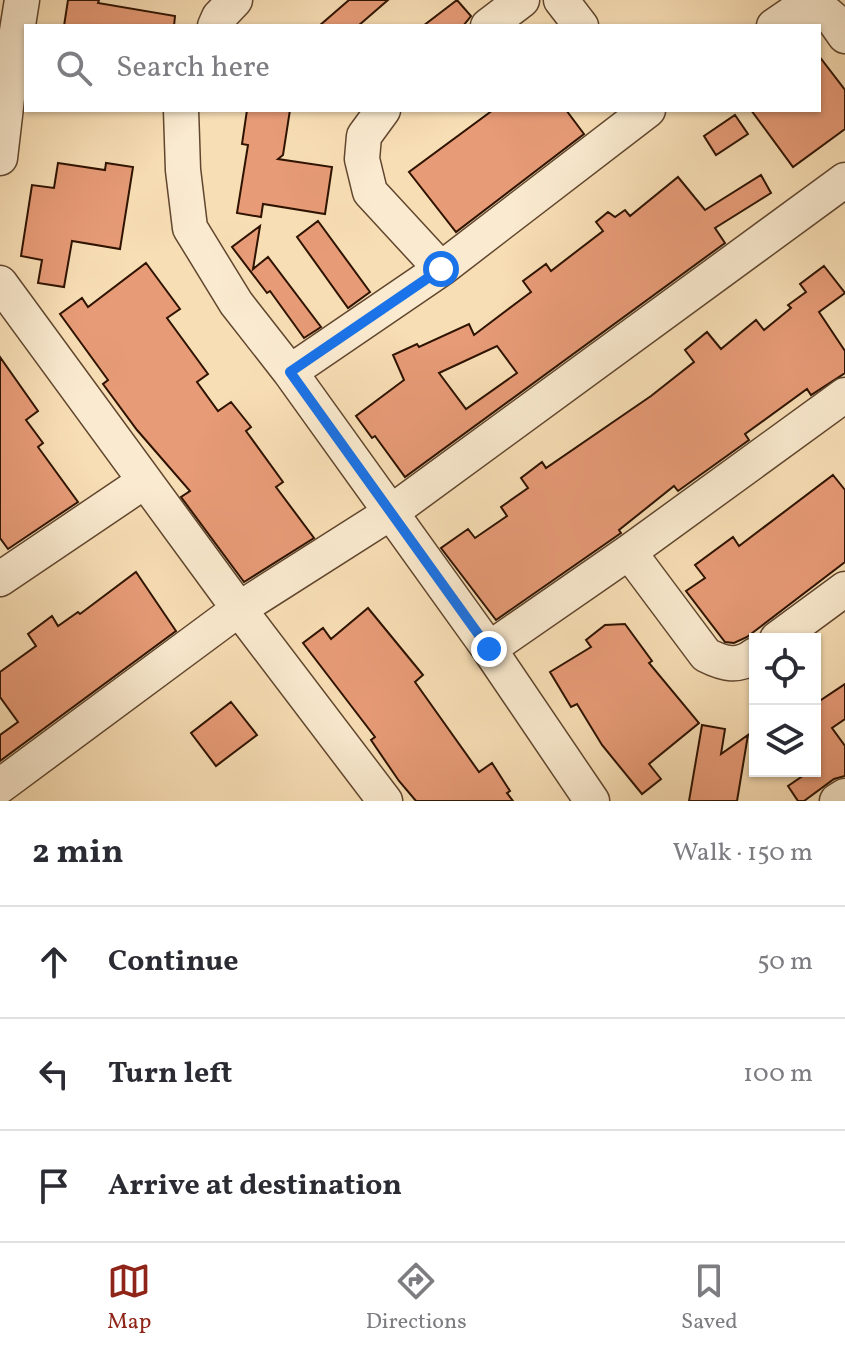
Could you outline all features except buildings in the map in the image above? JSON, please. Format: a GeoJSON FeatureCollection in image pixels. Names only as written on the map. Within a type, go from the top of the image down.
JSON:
{"type":"FeatureCollection","features":[{"type":"Feature","properties":{"kind":"street"},"geometry":{"type":"LineString","coordinates":[[0,158],[22,0]]}},
{"type":"Feature","properties":{"kind":"street"},"geometry":{"type":"LineString","coordinates":[[216,24],[235,0]]}},
{"type":"Feature","properties":{"kind":"street"},"geometry":{"type":"LineString","coordinates":[[491,24],[522,0]]}},
{"type":"Feature","properties":{"kind":"street"},"geometry":{"type":"LineString","coordinates":[[561,0],[579,24]]}},
{"type":"Feature","properties":{"kind":"street"},"geometry":{"type":"LineString","coordinates":[[777,24],[796,11],[820,8],[845,36]]}},
{"type":"Feature","properties":{"kind":"street"},"geometry":{"type":"LineString","coordinates":[[176,112],[190,228],[236,303],[290,372],[489,649],[592,801]]}},
{"type":"Feature","properties":{"kind":"street"},"geometry":{"type":"LineString","coordinates":[[382,112],[364,136],[362,159],[370,192],[441,269]]}},
{"type":"Feature","properties":{"kind":"street"},"geometry":{"type":"LineString","coordinates":[[290,372],[441,269],[645,112]]}},
{"type":"Feature","properties":{"kind":"street"},"geometry":{"type":"LineString","coordinates":[[0,786],[239,609],[390,513],[845,180]]}},
{"type":"Feature","properties":{"kind":"street"},"geometry":{"type":"LineString","coordinates":[[0,283],[239,609],[385,801]]}},
{"type":"Feature","properties":{"kind":"street"},"geometry":{"type":"LineString","coordinates":[[489,649],[845,395]]}},
{"type":"Feature","properties":{"kind":"street"},"geometry":{"type":"LineString","coordinates":[[4,568],[145,481]]}},
{"type":"Feature","properties":{"kind":"street"},"geometry":{"type":"LineString","coordinates":[[629,552],[706,655],[725,665],[749,660]]}},
{"type":"Feature","properties":{"kind":"street"},"geometry":{"type":"LineString","coordinates":[[785,633],[845,589]]}},
{"type":"Feature","properties":{"kind":"street"},"geometry":{"type":"LineString","coordinates":[[837,801],[845,796]]}},
{"type":"Feature","properties":{"kind":"route"},"geometry":{"type":"LineString","coordinates":[[441,269],[290,372],[489,649]]}}]}
